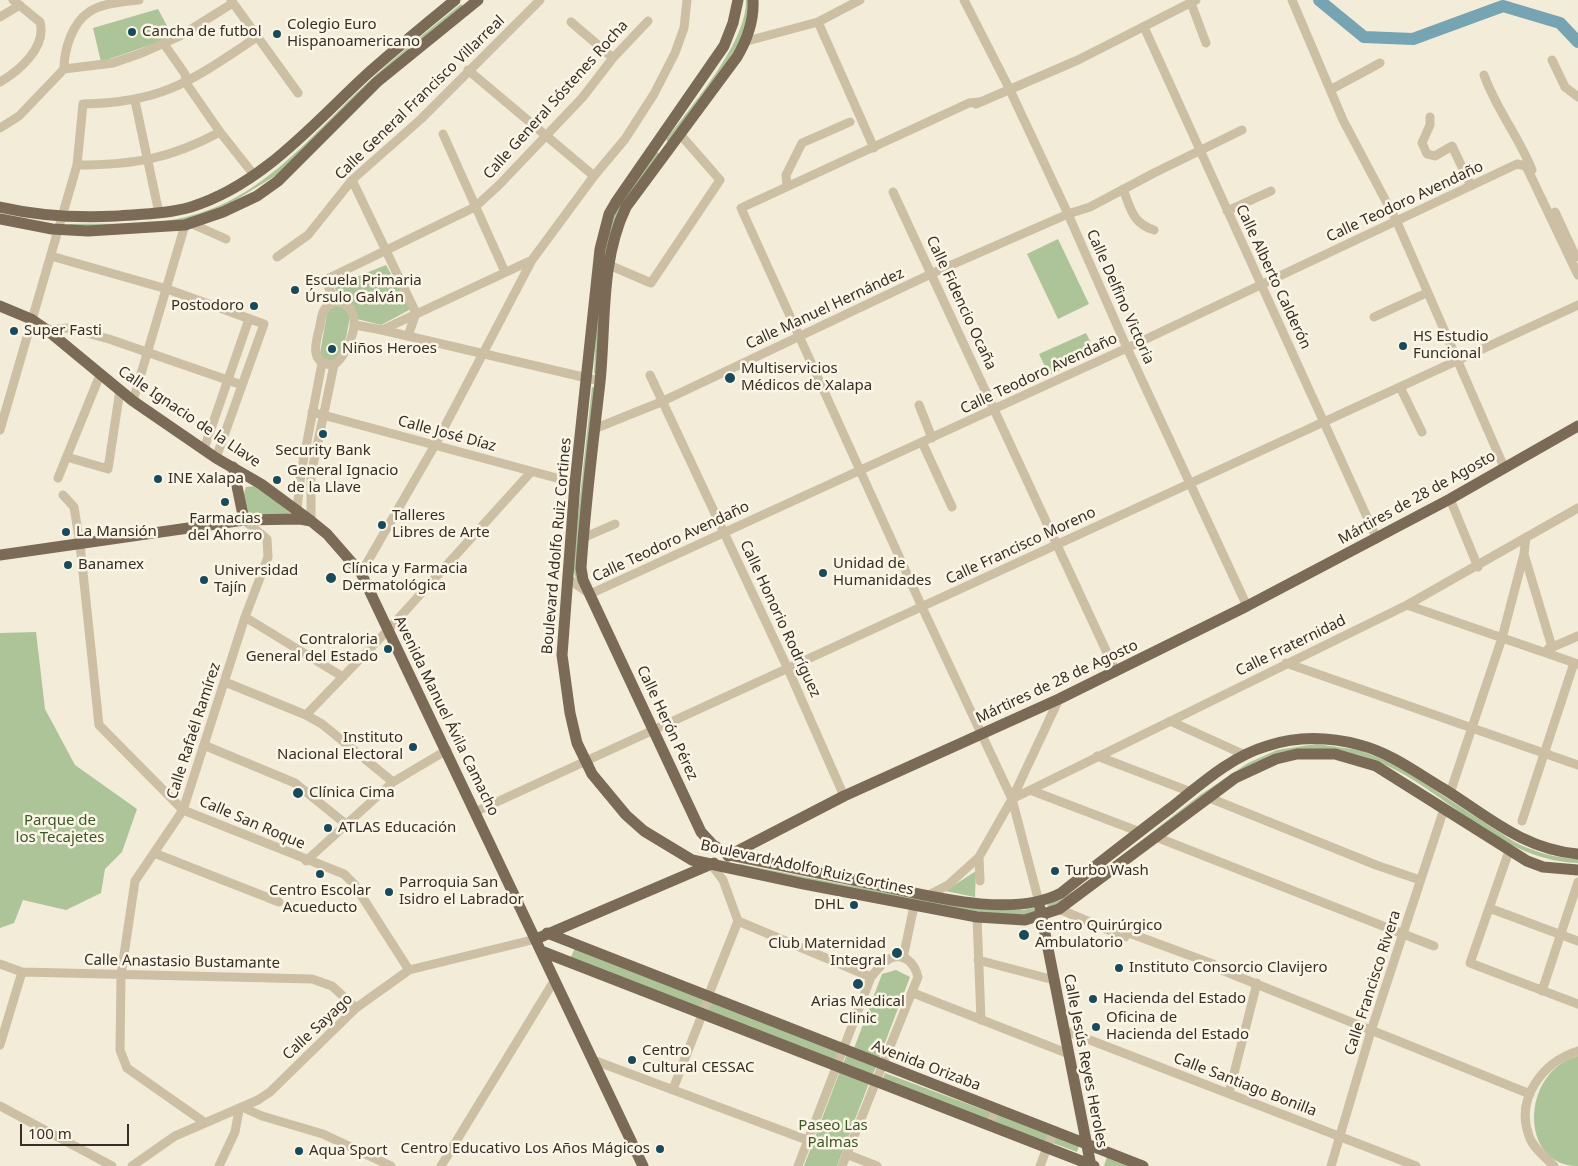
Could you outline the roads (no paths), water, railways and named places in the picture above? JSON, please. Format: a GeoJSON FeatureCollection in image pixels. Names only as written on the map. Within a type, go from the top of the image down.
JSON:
{"type":"FeatureCollection","features":[{"type":"Feature","properties":{"kind":"main road"},"geometry":{"type":"LineString","coordinates":[[0,207],[30,214],[62,217],[159,213],[192,206],[228,191],[254,175],[294,144],[367,74],[455,0]]}},
{"type":"Feature","properties":{"kind":"main road","name":"Boulevard Adolfo Ruiz Cortines"},"geometry":{"type":"LineString","coordinates":[[738,0],[733,23],[724,46],[616,202],[604,232],[600,249],[575,483],[562,655],[564,686],[577,743],[585,763],[608,795],[644,830],[692,860],[914,906],[977,917],[1025,920],[1059,909],[1235,778],[1270,762],[1297,754],[1316,752],[1335,754],[1376,766],[1527,862],[1543,867],[1578,870]]}},
{"type":"Feature","properties":{"kind":"main road","name":"Boulevard Adolfo Ruiz Cortines"},"geometry":{"type":"LineString","coordinates":[[590,594],[583,580],[581,568],[583,538],[600,381],[608,265],[614,235],[626,207],[679,133],[738,57],[746,41],[754,11],[752,0]]}},
{"type":"Feature","properties":{"kind":"main road"},"geometry":{"type":"LineString","coordinates":[[0,219],[59,229],[88,231],[187,224],[223,212],[257,196],[278,181],[376,82],[474,1]]}},
{"type":"Feature","properties":{"kind":"main road"},"geometry":{"type":"LineString","coordinates":[[658,140],[668,148]]}},
{"type":"Feature","properties":{"kind":"main road","name":"Calle Ignacio de la Llave"},"geometry":{"type":"LineString","coordinates":[[0,306],[31,319],[133,401],[216,458],[260,484],[311,521]]}},
{"type":"Feature","properties":{"kind":"main road","name":"Mártires de 28 de Agosto"},"geometry":{"type":"LineString","coordinates":[[536,940],[711,864],[844,796],[1116,672],[1377,539],[1578,426]]}},
{"type":"Feature","properties":{"kind":"main road"},"geometry":{"type":"LineString","coordinates":[[233,467],[244,520]]}},
{"type":"Feature","properties":{"kind":"main road"},"geometry":{"type":"LineString","coordinates":[[238,494],[247,484],[260,484]]}},
{"type":"Feature","properties":{"kind":"main road"},"geometry":{"type":"LineString","coordinates":[[0,554],[244,520],[311,521]]}},
{"type":"Feature","properties":{"kind":"main road","name":"Avenida Manuel Ávila Camacho"},"geometry":{"type":"LineString","coordinates":[[311,521],[328,534],[360,573],[447,750],[554,981],[643,1166]]}},
{"type":"Feature","properties":{"kind":"main road","name":"Calle Herón Pérez"},"geometry":{"type":"LineString","coordinates":[[590,594],[701,832],[713,845],[730,855]]}},
{"type":"Feature","properties":{"kind":"main road","name":"Boulevard Adolfo Ruiz Cortines"},"geometry":{"type":"LineString","coordinates":[[730,855],[929,895],[1006,904],[1039,902],[1062,893],[1190,792],[1245,755],[1265,746],[1290,740],[1336,740],[1380,752],[1450,793],[1518,837],[1534,845],[1578,854]]}},
{"type":"Feature","properties":{"kind":"main road","name":"Calle Jesús Reyes Heroles"},"geometry":{"type":"LineString","coordinates":[[1039,902],[1086,1144],[1092,1166]]}},
{"type":"Feature","properties":{"kind":"main road","name":"Avenida Orizaba"},"geometry":{"type":"LineString","coordinates":[[531,928],[710,993],[843,1050],[1143,1166]]}},
{"type":"Feature","properties":{"kind":"main road"},"geometry":{"type":"LineString","coordinates":[[566,960],[566,950],[575,944]]}},
{"type":"Feature","properties":{"kind":"main road"},"geometry":{"type":"LineString","coordinates":[[541,951],[1092,1166]]}},
{"type":"Feature","properties":{"kind":"street"},"geometry":{"type":"LineString","coordinates":[[64,69],[64,55],[69,42],[80,21],[88,12],[100,7],[139,0]]}},
{"type":"Feature","properties":{"kind":"street","name":"Calle General Francisco Villarreal"},"geometry":{"type":"LineString","coordinates":[[277,257],[308,235],[352,180],[421,119],[540,0]]}},
{"type":"Feature","properties":{"kind":"street"},"geometry":{"type":"LineString","coordinates":[[360,573],[436,445],[532,260],[594,176],[625,139],[654,94],[675,53],[684,28],[687,0]]}},
{"type":"Feature","properties":{"kind":"street"},"geometry":{"type":"LineString","coordinates":[[746,41],[818,22],[860,0]]}},
{"type":"Feature","properties":{"kind":"street","name":"Calle Delfino Victoria"},"geometry":{"type":"LineString","coordinates":[[964,0],[1009,88],[1068,214],[1247,606]]}},
{"type":"Feature","properties":{"kind":"street"},"geometry":{"type":"LineString","coordinates":[[1292,0],[1330,90],[1397,222],[1504,468]]}},
{"type":"Feature","properties":{"kind":"street"},"geometry":{"type":"LineString","coordinates":[[0,128],[19,116],[64,69],[113,62],[164,44],[232,1],[298,93]]}},
{"type":"Feature","properties":{"kind":"street"},"geometry":{"type":"LineString","coordinates":[[0,17],[17,2],[40,22],[41,35],[24,66],[0,82]]}},
{"type":"Feature","properties":{"kind":"street"},"geometry":{"type":"LineString","coordinates":[[850,122],[802,143],[786,175],[787,186],[874,148],[888,149],[979,102],[1078,60],[1194,2],[1206,43]]}},
{"type":"Feature","properties":{"kind":"street","name":"Calle General Sóstenes Rocha"},"geometry":{"type":"LineString","coordinates":[[336,302],[325,280],[386,252],[475,207],[500,185],[545,134],[582,98],[613,58],[648,21]]}},
{"type":"Feature","properties":{"kind":"street"},"geometry":{"type":"LineString","coordinates":[[570,22],[613,58]]}},
{"type":"Feature","properties":{"kind":"street"},"geometry":{"type":"LineString","coordinates":[[818,22],[874,148]]}},
{"type":"Feature","properties":{"kind":"street","name":"Calle Alberto Calderón"},"geometry":{"type":"LineString","coordinates":[[1144,27],[1198,150],[1325,422],[1377,539]]}},
{"type":"Feature","properties":{"kind":"street"},"geometry":{"type":"LineString","coordinates":[[0,430],[31,319],[78,166],[83,104],[135,101],[186,83],[257,37]]}},
{"type":"Feature","properties":{"kind":"street"},"geometry":{"type":"LineString","coordinates":[[164,44],[185,74],[186,83],[220,132],[254,175]]}},
{"type":"Feature","properties":{"kind":"street"},"geometry":{"type":"LineString","coordinates":[[1552,60],[1565,88],[1578,97]]}},
{"type":"Feature","properties":{"kind":"street"},"geometry":{"type":"LineString","coordinates":[[1330,90],[1380,63]]}},
{"type":"Feature","properties":{"kind":"street"},"geometry":{"type":"LineString","coordinates":[[468,70],[594,176]]}},
{"type":"Feature","properties":{"kind":"street"},"geometry":{"type":"LineString","coordinates":[[1484,75],[1492,98],[1527,157],[1539,185],[1538,194],[1578,275]]}},
{"type":"Feature","properties":{"kind":"street"},"geometry":{"type":"LineString","coordinates":[[135,101],[159,213]]}},
{"type":"Feature","properties":{"kind":"street"},"geometry":{"type":"LineString","coordinates":[[1430,117],[1430,125],[1422,143],[1427,154],[1435,156],[1452,146],[1471,186]]}},
{"type":"Feature","properties":{"kind":"street","name":"Calle Manuel Hernández"},"geometry":{"type":"LineString","coordinates":[[594,429],[661,402],[933,273],[1068,214],[1090,207],[1198,150],[1242,130]]}},
{"type":"Feature","properties":{"kind":"street"},"geometry":{"type":"LineString","coordinates":[[78,166],[124,165],[148,160],[192,146],[220,132]]}},
{"type":"Feature","properties":{"kind":"street"},"geometry":{"type":"LineString","coordinates":[[608,265],[651,283],[720,180],[679,133]]}},
{"type":"Feature","properties":{"kind":"street"},"geometry":{"type":"LineString","coordinates":[[443,134],[505,272]]}},
{"type":"Feature","properties":{"kind":"street","name":"Calle Manuel Hernández"},"geometry":{"type":"LineString","coordinates":[[1068,214],[1074,208],[1152,168],[1191,151],[1198,150]]}},
{"type":"Feature","properties":{"kind":"street","name":"Calle Teodoro Avendaño"},"geometry":{"type":"LineString","coordinates":[[567,578],[590,594],[1128,348],[1517,164],[1523,164],[1538,194]]}},
{"type":"Feature","properties":{"kind":"street"},"geometry":{"type":"LineString","coordinates":[[352,180],[416,313],[408,336]]}},
{"type":"Feature","properties":{"kind":"street","name":"Calle Jesús Reyes Heroles"},"geometry":{"type":"LineString","coordinates":[[787,186],[740,208],[1012,799],[1039,902]]}},
{"type":"Feature","properties":{"kind":"street"},"geometry":{"type":"LineString","coordinates":[[1123,189],[1135,219],[1142,227],[1154,230]]}},
{"type":"Feature","properties":{"kind":"street"},"geometry":{"type":"LineString","coordinates":[[1227,211],[1272,191]]}},
{"type":"Feature","properties":{"kind":"street","name":"Calle Fidencio Ocaña"},"geometry":{"type":"LineString","coordinates":[[893,192],[933,273],[1116,672]]}},
{"type":"Feature","properties":{"kind":"street"},"geometry":{"type":"LineString","coordinates":[[1555,212],[1578,261]]}},
{"type":"Feature","properties":{"kind":"street"},"geometry":{"type":"LineString","coordinates":[[133,401],[187,224],[226,239]]}},
{"type":"Feature","properties":{"kind":"street"},"geometry":{"type":"LineString","coordinates":[[50,256],[167,289],[264,324],[216,458]]}},
{"type":"Feature","properties":{"kind":"street"},"geometry":{"type":"LineString","coordinates":[[382,330],[532,260]]}},
{"type":"Feature","properties":{"kind":"street"},"geometry":{"type":"LineString","coordinates":[[1420,276],[1422,296],[1441,336],[1449,342]]}},
{"type":"Feature","properties":{"kind":"street"},"geometry":{"type":"LineString","coordinates":[[1374,317],[1422,296]]}},
{"type":"Feature","properties":{"kind":"street"},"geometry":{"type":"LineString","coordinates":[[342,303],[350,309],[354,317],[354,325],[342,360],[334,365],[322,363],[316,355],[315,342],[324,310],[329,304],[342,303]]}},
{"type":"Feature","properties":{"kind":"street","name":"Calle Francisco Moreno"},"geometry":{"type":"LineString","coordinates":[[476,812],[1578,305]]}},
{"type":"Feature","properties":{"kind":"street"},"geometry":{"type":"LineString","coordinates":[[204,449],[250,319]]}},
{"type":"Feature","properties":{"kind":"street"},"geometry":{"type":"LineString","coordinates":[[354,325],[484,353],[600,381]]}},
{"type":"Feature","properties":{"kind":"street"},"geometry":{"type":"LineString","coordinates":[[46,330],[68,328],[147,352],[242,385]]}},
{"type":"Feature","properties":{"kind":"street"},"geometry":{"type":"LineString","coordinates":[[297,509],[301,472],[322,363]]}},
{"type":"Feature","properties":{"kind":"street"},"geometry":{"type":"LineString","coordinates":[[311,521],[311,475],[334,365]]}},
{"type":"Feature","properties":{"kind":"street"},"geometry":{"type":"LineString","coordinates":[[58,478],[100,375]]}},
{"type":"Feature","properties":{"kind":"street","name":"Calle Honorio Rodríguez"},"geometry":{"type":"LineString","coordinates":[[650,375],[661,402],[788,669],[844,796]]}},
{"type":"Feature","properties":{"kind":"street"},"geometry":{"type":"LineString","coordinates":[[1400,387],[1422,432]]}},
{"type":"Feature","properties":{"kind":"street"},"geometry":{"type":"LineString","coordinates":[[67,457],[108,469],[110,466],[120,390]]}},
{"type":"Feature","properties":{"kind":"street"},"geometry":{"type":"LineString","coordinates":[[919,405],[932,438]]}},
{"type":"Feature","properties":{"kind":"street"},"geometry":{"type":"LineString","coordinates":[[217,410],[230,416]]}},
{"type":"Feature","properties":{"kind":"street","name":"Calle José Díaz"},"geometry":{"type":"LineString","coordinates":[[312,412],[575,483]]}},
{"type":"Feature","properties":{"kind":"street"},"geometry":{"type":"LineString","coordinates":[[922,442],[952,507]]}},
{"type":"Feature","properties":{"kind":"street"},"geometry":{"type":"LineString","coordinates":[[306,715],[388,630],[531,472]]}},
{"type":"Feature","properties":{"kind":"street","name":"Calle San Roque"},"geometry":{"type":"LineString","coordinates":[[63,495],[74,507],[80,544],[98,724],[183,810],[306,861],[344,874],[354,884],[409,970]]}},
{"type":"Feature","properties":{"kind":"street"},"geometry":{"type":"LineString","coordinates":[[1450,499],[1478,567]]}},
{"type":"Feature","properties":{"kind":"street","name":"Calle Fraternidad"},"geometry":{"type":"LineString","coordinates":[[1012,799],[1407,605],[1478,567],[1578,508]]}},
{"type":"Feature","properties":{"kind":"street","name":"Calle Rafaél Ramírez"},"geometry":{"type":"LineString","coordinates":[[204,1122],[126,1068],[120,1050],[121,975],[135,881],[183,810],[206,746],[245,617],[268,557],[268,539],[244,520]]}},
{"type":"Feature","properties":{"kind":"street"},"geometry":{"type":"LineString","coordinates":[[583,538],[615,524]]}},
{"type":"Feature","properties":{"kind":"street"},"geometry":{"type":"LineString","coordinates":[[1450,793],[1502,638],[1524,554],[1526,537]]}},
{"type":"Feature","properties":{"kind":"street"},"geometry":{"type":"LineString","coordinates":[[1524,554],[1552,647]]}},
{"type":"Feature","properties":{"kind":"street"},"geometry":{"type":"LineString","coordinates":[[1407,605],[1576,663],[1543,753],[1522,821]]}},
{"type":"Feature","properties":{"kind":"street"},"geometry":{"type":"LineString","coordinates":[[245,617],[343,677]]}},
{"type":"Feature","properties":{"kind":"street"},"geometry":{"type":"LineString","coordinates":[[1542,652],[1578,636]]}},
{"type":"Feature","properties":{"kind":"street"},"geometry":{"type":"LineString","coordinates":[[1286,663],[1578,765]]}},
{"type":"Feature","properties":{"kind":"street"},"geometry":{"type":"LineString","coordinates":[[225,682],[306,715],[322,724],[393,782]]}},
{"type":"Feature","properties":{"kind":"street"},"geometry":{"type":"LineString","coordinates":[[929,895],[948,885],[980,857],[1012,799],[1059,699]]}},
{"type":"Feature","properties":{"kind":"street"},"geometry":{"type":"LineString","coordinates":[[1170,721],[1245,755]]}},
{"type":"Feature","properties":{"kind":"street"},"geometry":{"type":"LineString","coordinates":[[206,746],[295,783],[347,825]]}},
{"type":"Feature","properties":{"kind":"street"},"geometry":{"type":"LineString","coordinates":[[306,861],[393,782],[447,750]]}},
{"type":"Feature","properties":{"kind":"street"},"geometry":{"type":"LineString","coordinates":[[1097,756],[1190,792]]}},
{"type":"Feature","properties":{"kind":"street"},"geometry":{"type":"LineString","coordinates":[[1030,790],[1140,832]]}},
{"type":"Feature","properties":{"kind":"street"},"geometry":{"type":"LineString","coordinates":[[1207,797],[1376,865],[1420,880]]}},
{"type":"Feature","properties":{"kind":"street","name":"Calle Francisco Rivera"},"geometry":{"type":"LineString","coordinates":[[1331,1166],[1372,1031],[1444,809]]}},
{"type":"Feature","properties":{"kind":"street"},"geometry":{"type":"LineString","coordinates":[[1156,838],[1434,946]]}},
{"type":"Feature","properties":{"kind":"street"},"geometry":{"type":"LineString","coordinates":[[1509,851],[1470,963],[1578,1004]]}},
{"type":"Feature","properties":{"kind":"street"},"geometry":{"type":"LineString","coordinates":[[154,853],[279,902]]}},
{"type":"Feature","properties":{"kind":"street"},"geometry":{"type":"LineString","coordinates":[[980,857],[980,881]]}},
{"type":"Feature","properties":{"kind":"street"},"geometry":{"type":"LineString","coordinates":[[673,1089],[738,921],[724,880],[711,864]]}},
{"type":"Feature","properties":{"kind":"street"},"geometry":{"type":"LineString","coordinates":[[1542,991],[1578,882]]}},
{"type":"Feature","properties":{"kind":"street"},"geometry":{"type":"LineString","coordinates":[[903,958],[914,906]]}},
{"type":"Feature","properties":{"kind":"street"},"geometry":{"type":"LineString","coordinates":[[1489,908],[1578,941]]}},
{"type":"Feature","properties":{"kind":"street"},"geometry":{"type":"LineString","coordinates":[[1059,909],[1122,934],[1130,933],[1213,964],[1219,969],[1530,1094]]}},
{"type":"Feature","properties":{"kind":"street"},"geometry":{"type":"LineString","coordinates":[[977,917],[981,1020]]}},
{"type":"Feature","properties":{"kind":"street"},"geometry":{"type":"LineString","coordinates":[[738,921],[871,977]]}},
{"type":"Feature","properties":{"kind":"street","name":"Calle Sayago"},"geometry":{"type":"LineString","coordinates":[[132,1166],[176,1136],[204,1122],[242,1109],[270,1092],[356,1008],[409,970],[536,940]]}},
{"type":"Feature","properties":{"kind":"street"},"geometry":{"type":"LineString","coordinates":[[798,1166],[871,977],[889,959],[903,958],[911,961],[916,968],[918,977],[842,1166]]}},
{"type":"Feature","properties":{"kind":"street"},"geometry":{"type":"LineString","coordinates":[[978,960],[1054,980]]}},
{"type":"Feature","properties":{"kind":"street","name":"Calle Anastasio Bustamante"},"geometry":{"type":"LineString","coordinates":[[0,964],[22,972],[312,979],[332,986],[356,1008]]}},
{"type":"Feature","properties":{"kind":"street"},"geometry":{"type":"LineString","coordinates":[[0,1045],[22,972]]}},
{"type":"Feature","properties":{"kind":"street"},"geometry":{"type":"LineString","coordinates":[[441,1166],[554,981]]}},
{"type":"Feature","properties":{"kind":"street"},"geometry":{"type":"LineString","coordinates":[[1229,1093],[1257,983]]}},
{"type":"Feature","properties":{"kind":"street"},"geometry":{"type":"LineString","coordinates":[[913,993],[1068,1054]]}},
{"type":"Feature","properties":{"kind":"street","name":"Calle Santiago Bonilla"},"geometry":{"type":"LineString","coordinates":[[1064,1030],[1416,1166]]}},
{"type":"Feature","properties":{"kind":"street"},"geometry":{"type":"LineString","coordinates":[[1554,1166],[1529,1137],[1526,1108],[1537,1079],[1548,1066],[1562,1057],[1578,1051]]}},
{"type":"Feature","properties":{"kind":"street"},"geometry":{"type":"LineString","coordinates":[[593,1060],[808,1140]]}},
{"type":"Feature","properties":{"kind":"street"},"geometry":{"type":"LineString","coordinates":[[0,1106],[112,1166]]}},
{"type":"Feature","properties":{"kind":"street"},"geometry":{"type":"LineString","coordinates":[[218,1166],[235,1132],[242,1109],[323,1134],[391,1166]]}},
{"type":"Feature","properties":{"kind":"street"},"geometry":{"type":"LineString","coordinates":[[989,1126],[996,1110]]}},
{"type":"Feature","properties":{"kind":"street"},"geometry":{"type":"LineString","coordinates":[[1040,1166],[1053,1132]]}},
{"type":"Feature","properties":{"kind":"street"},"geometry":{"type":"LineString","coordinates":[[846,1154],[876,1166]]}},
{"type":"Feature","properties":{"kind":"waterway"},"geometry":{"type":"LineString","coordinates":[[1319,0],[1364,37],[1413,39],[1503,6],[1560,23],[1578,42]]}},
{"type":"Feature","properties":{"kind":"place","name":"Cancha de futbol"},"geometry":{"type":"Point","coordinates":[132,32]}},
{"type":"Feature","properties":{"kind":"place","name":"Colegio Euro Hispanoamericano"},"geometry":{"type":"Point","coordinates":[277,34]}},
{"type":"Feature","properties":{"kind":"place","name":"Escuela Primaria Úrsulo Galván"},"geometry":{"type":"Point","coordinates":[295,290]}},
{"type":"Feature","properties":{"kind":"place","name":"Postodoro"},"geometry":{"type":"Point","coordinates":[254,306]}},
{"type":"Feature","properties":{"kind":"place","name":"Super Fasti"},"geometry":{"type":"Point","coordinates":[14,331]}},
{"type":"Feature","properties":{"kind":"place","name":"HS Estudio Funcional"},"geometry":{"type":"Point","coordinates":[1403,346]}},
{"type":"Feature","properties":{"kind":"place","name":"Niños Heroes"},"geometry":{"type":"Point","coordinates":[332,349]}},
{"type":"Feature","properties":{"kind":"place","name":"Multiservicios Médicos de Xalapa"},"geometry":{"type":"Point","coordinates":[730,378]}},
{"type":"Feature","properties":{"kind":"place","name":"Security Bank"},"geometry":{"type":"Point","coordinates":[323,434]}},
{"type":"Feature","properties":{"kind":"place","name":"INE Xalapa"},"geometry":{"type":"Point","coordinates":[158,479]}},
{"type":"Feature","properties":{"kind":"place","name":"General Ignacio de la Llave"},"geometry":{"type":"Point","coordinates":[277,480]}},
{"type":"Feature","properties":{"kind":"place","name":"Farmacias del Ahorro"},"geometry":{"type":"Point","coordinates":[225,502]}},
{"type":"Feature","properties":{"kind":"place","name":"Talleres Libres de Arte"},"geometry":{"type":"Point","coordinates":[382,525]}},
{"type":"Feature","properties":{"kind":"place","name":"La Mansión"},"geometry":{"type":"Point","coordinates":[66,532]}},
{"type":"Feature","properties":{"kind":"place","name":"Banamex"},"geometry":{"type":"Point","coordinates":[68,565]}},
{"type":"Feature","properties":{"kind":"place","name":"Unidad de Humanidades"},"geometry":{"type":"Point","coordinates":[823,573]}},
{"type":"Feature","properties":{"kind":"place","name":"Clínica y Farmacia Dermatológica"},"geometry":{"type":"Point","coordinates":[331,578]}},
{"type":"Feature","properties":{"kind":"place","name":"Universidad Tajín"},"geometry":{"type":"Point","coordinates":[204,580]}},
{"type":"Feature","properties":{"kind":"place","name":"Contraloria General del Estado"},"geometry":{"type":"Point","coordinates":[388,649]}},
{"type":"Feature","properties":{"kind":"place","name":"Instituto Nacional Electoral"},"geometry":{"type":"Point","coordinates":[413,747]}},
{"type":"Feature","properties":{"kind":"place","name":"Clínica Cima"},"geometry":{"type":"Point","coordinates":[298,793]}},
{"type":"Feature","properties":{"kind":"place","name":"ATLAS Educación"},"geometry":{"type":"Point","coordinates":[328,828]}},
{"type":"Feature","properties":{"kind":"place","name":"Turbo Wash"},"geometry":{"type":"Point","coordinates":[1055,871]}},
{"type":"Feature","properties":{"kind":"place","name":"Centro Escolar Acueducto"},"geometry":{"type":"Point","coordinates":[320,874]}},
{"type":"Feature","properties":{"kind":"place","name":"Parroquia San Isidro el Labrador"},"geometry":{"type":"Point","coordinates":[389,892]}},
{"type":"Feature","properties":{"kind":"place","name":"DHL"},"geometry":{"type":"Point","coordinates":[854,905]}},
{"type":"Feature","properties":{"kind":"place","name":"Centro Quirúrgico Ambulatorio"},"geometry":{"type":"Point","coordinates":[1024,935]}},
{"type":"Feature","properties":{"kind":"place","name":"Club Maternidad Integral"},"geometry":{"type":"Point","coordinates":[897,953]}},
{"type":"Feature","properties":{"kind":"place","name":"Instituto Consorcio Clavijero"},"geometry":{"type":"Point","coordinates":[1119,968]}},
{"type":"Feature","properties":{"kind":"place","name":"Arias Medical Clinic"},"geometry":{"type":"Point","coordinates":[858,984]}},
{"type":"Feature","properties":{"kind":"place","name":"Hacienda del Estado"},"geometry":{"type":"Point","coordinates":[1093,999]}},
{"type":"Feature","properties":{"kind":"place","name":"Oficina de Hacienda del Estado"},"geometry":{"type":"Point","coordinates":[1096,1027]}},
{"type":"Feature","properties":{"kind":"place","name":"Centro Cultural CESSAC"},"geometry":{"type":"Point","coordinates":[632,1060]}},
{"type":"Feature","properties":{"kind":"place","name":"Centro Educativo Los Años Mágicos"},"geometry":{"type":"Point","coordinates":[660,1149]}},
{"type":"Feature","properties":{"kind":"place","name":"Aqua Sport"},"geometry":{"type":"Point","coordinates":[299,1151]}},
{"type":"Feature","properties":{"kind":"park label","name":"Parque de los Tecajetes"},"geometry":{"type":"Point","coordinates":[60,830]}},
{"type":"Feature","properties":{"kind":"park label","name":"Paseo Las Palmas"},"geometry":{"type":"Point","coordinates":[833,1134]}}]}
